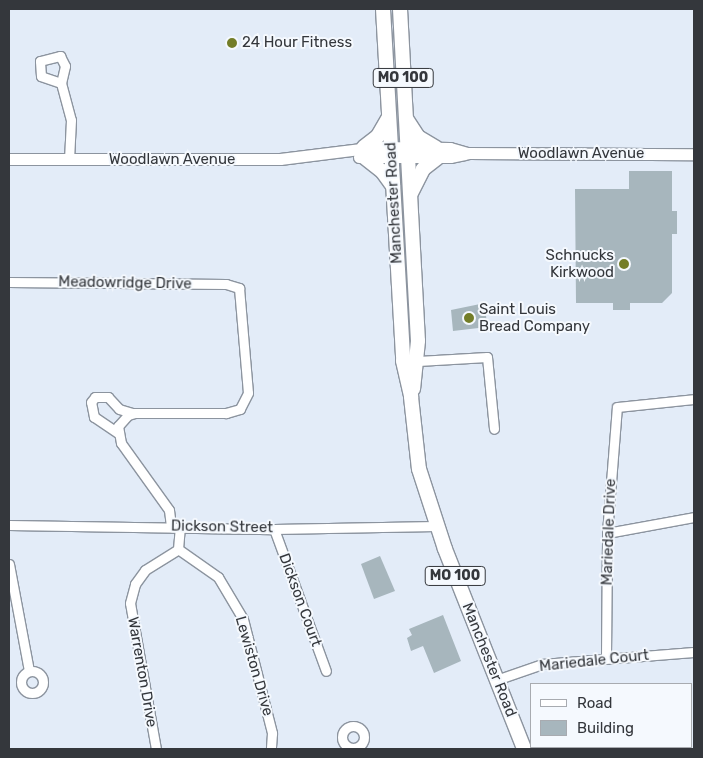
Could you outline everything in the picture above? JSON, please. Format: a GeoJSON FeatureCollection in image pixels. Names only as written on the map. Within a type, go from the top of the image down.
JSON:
{"type":"FeatureCollection","features":[{"type":"Feature","properties":{"kind":"main road","name":"Manchester Road"},"geometry":{"type":"LineString","coordinates":[[383,9],[403,361],[411,397],[419,469],[436,526],[524,749]]}},
{"type":"Feature","properties":{"kind":"main road","name":"Manchester Road"},"geometry":{"type":"LineString","coordinates":[[400,9],[418,361],[411,397]]}},
{"type":"Feature","properties":{"kind":"main road"},"geometry":{"type":"LineString","coordinates":[[389,116],[378,136],[364,152],[382,170],[393,186]]}},
{"type":"Feature","properties":{"kind":"main road"},"geometry":{"type":"LineString","coordinates":[[405,117],[418,137],[436,153],[422,169],[410,196]]}},
{"type":"Feature","properties":{"kind":"street"},"geometry":{"type":"LineString","coordinates":[[62,83],[71,120],[69,160]]}},
{"type":"Feature","properties":{"kind":"street","name":"Woodlawn Avenue"},"geometry":{"type":"LineString","coordinates":[[9,159],[264,160],[364,152],[694,154]]}},
{"type":"Feature","properties":{"kind":"street","name":"Meadowridge Drive"},"geometry":{"type":"LineString","coordinates":[[9,282],[226,284],[240,288],[248,393],[240,409],[226,413],[132,414]]}},
{"type":"Feature","properties":{"kind":"street"},"geometry":{"type":"LineString","coordinates":[[418,361],[487,357],[494,429]]}},
{"type":"Feature","properties":{"kind":"street"},"geometry":{"type":"LineString","coordinates":[[132,414],[119,409],[108,397],[95,397],[91,402],[94,417],[118,433],[169,510],[175,526],[178,549]]}},
{"type":"Feature","properties":{"kind":"street","name":"Mariedale Drive"},"geometry":{"type":"LineString","coordinates":[[606,657],[608,532],[617,407],[694,399]]}},
{"type":"Feature","properties":{"kind":"street"},"geometry":{"type":"LineString","coordinates":[[118,433],[122,420],[132,414]]}},
{"type":"Feature","properties":{"kind":"street"},"geometry":{"type":"LineString","coordinates":[[608,532],[694,517]]}},
{"type":"Feature","properties":{"kind":"street","name":"Dickson Street"},"geometry":{"type":"LineString","coordinates":[[9,525],[175,526],[274,529],[436,526]]}},
{"type":"Feature","properties":{"kind":"street","name":"Dickson Court"},"geometry":{"type":"LineString","coordinates":[[274,529],[326,671]]}},
{"type":"Feature","properties":{"kind":"street","name":"Warrenton Drive"},"geometry":{"type":"LineString","coordinates":[[156,749],[130,603],[135,584],[145,570],[178,549]]}},
{"type":"Feature","properties":{"kind":"street","name":"Lewiston Drive"},"geometry":{"type":"LineString","coordinates":[[178,549],[218,577],[243,619],[272,733],[270,749]]}},
{"type":"Feature","properties":{"kind":"street"},"geometry":{"type":"LineString","coordinates":[[9,564],[29,671]]}},
{"type":"Feature","properties":{"kind":"street","name":"Mariedale Court"},"geometry":{"type":"LineString","coordinates":[[496,680],[542,664],[606,657],[694,652]]}},
{"type":"Feature","properties":{"kind":"building","name":"Schnucks Kirkwood"},"geometry":{"type":"Polygon","coordinates":[[[629,171],[672,171],[672,211],[677,211],[677,234],[672,234],[672,293],[662,303],[630,303],[630,310],[613,310],[613,303],[576,303],[575,189],[629,189],[629,171]]]}},
{"type":"Feature","properties":{"kind":"building","name":"Saint Louis Bread Company"},"geometry":{"type":"Polygon","coordinates":[[[485,303],[487,327],[453,331],[451,310],[485,303]]]}},
{"type":"Feature","properties":{"kind":"building"},"geometry":{"type":"Polygon","coordinates":[[[380,556],[395,591],[374,599],[361,564],[380,556]]]}},
{"type":"Feature","properties":{"kind":"building"},"geometry":{"type":"Polygon","coordinates":[[[443,615],[461,661],[434,673],[423,646],[411,651],[407,638],[412,635],[409,629],[443,615]]]}},
{"type":"Feature","properties":{"kind":"place","name":"24 Hour Fitness"},"geometry":{"type":"Point","coordinates":[232,43]}},
{"type":"Feature","properties":{"kind":"place","name":"Schnucks Kirkwood"},"geometry":{"type":"Point","coordinates":[624,264]}},
{"type":"Feature","properties":{"kind":"place","name":"Saint Louis Bread Company"},"geometry":{"type":"Point","coordinates":[469,318]}}]}
